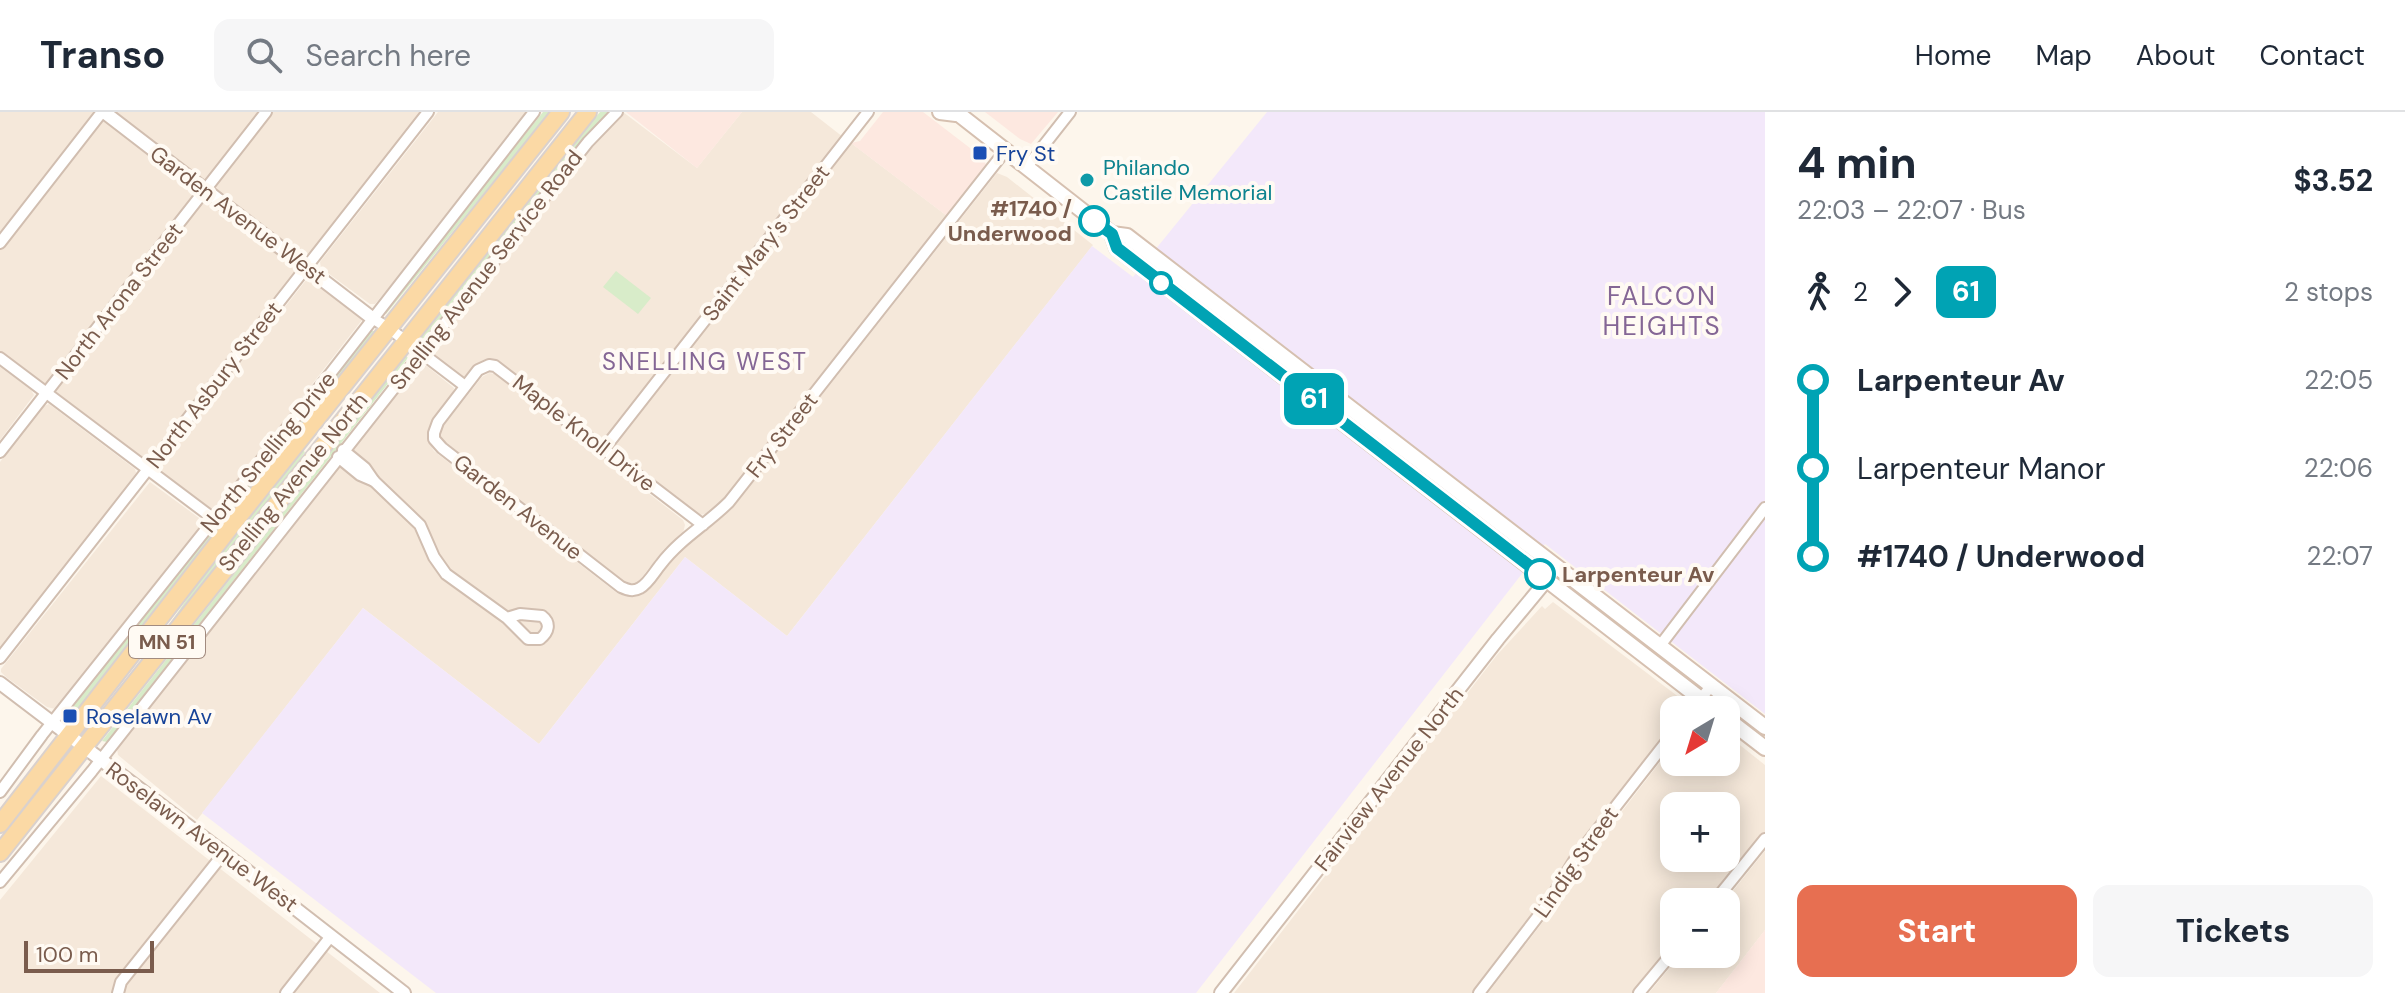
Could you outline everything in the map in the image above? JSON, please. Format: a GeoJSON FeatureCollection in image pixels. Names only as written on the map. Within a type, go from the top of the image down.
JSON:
{"type":"FeatureCollection","features":[{"type":"Feature","properties":{"kind":"main road","name":"Snelling Avenue North"},"geometry":{"type":"LineString","coordinates":[[0,824],[228,530],[561,112]]}},
{"type":"Feature","properties":{"kind":"main road","name":"Snelling Avenue North"},"geometry":{"type":"LineString","coordinates":[[0,853],[588,112]]}},
{"type":"Feature","properties":{"kind":"main road"},"geometry":{"type":"LineString","coordinates":[[940,112],[956,113],[1112,234],[1127,236],[1765,727]]}},
{"type":"Feature","properties":{"kind":"main road"},"geometry":{"type":"LineString","coordinates":[[1112,234],[1117,248],[1547,580],[1686,696]]}},
{"type":"Feature","properties":{"kind":"main road"},"geometry":{"type":"LineString","coordinates":[[1316,401],[1326,387]]}},
{"type":"Feature","properties":{"kind":"main road"},"geometry":{"type":"LineString","coordinates":[[1740,729],[1765,748]]}},
{"type":"Feature","properties":{"kind":"street","name":"Garden Avenue West"},"geometry":{"type":"LineString","coordinates":[[103,112],[372,318]]}},
{"type":"Feature","properties":{"kind":"street"},"geometry":{"type":"LineString","coordinates":[[0,243],[103,112]]}},
{"type":"Feature","properties":{"kind":"street","name":"North Arona Street"},"geometry":{"type":"LineString","coordinates":[[0,452],[266,112]]}},
{"type":"Feature","properties":{"kind":"street","name":"North Asbury Street"},"geometry":{"type":"LineString","coordinates":[[0,658],[428,112]]}},
{"type":"Feature","properties":{"kind":"street","name":"North Snelling Drive"},"geometry":{"type":"LineString","coordinates":[[0,792],[534,112]]}},
{"type":"Feature","properties":{"kind":"street","name":"Snelling Avenue Service Road"},"geometry":{"type":"LineString","coordinates":[[0,882],[588,142],[617,112]]}},
{"type":"Feature","properties":{"kind":"street","name":"Saint Mary's Street"},"geometry":{"type":"LineString","coordinates":[[604,449],[868,112]]}},
{"type":"Feature","properties":{"kind":"street"},"geometry":{"type":"LineString","coordinates":[[1026,168],[1070,112]]}},
{"type":"Feature","properties":{"kind":"street","name":"Fry Street"},"geometry":{"type":"LineString","coordinates":[[634,590],[642,587],[676,546],[736,494],[1005,151]]}},
{"type":"Feature","properties":{"kind":"street"},"geometry":{"type":"LineString","coordinates":[[372,318],[465,386]]}},
{"type":"Feature","properties":{"kind":"street"},"geometry":{"type":"LineString","coordinates":[[0,358],[214,519]]}},
{"type":"Feature","properties":{"kind":"street","name":"Maple Knoll Drive"},"geometry":{"type":"LineString","coordinates":[[465,386],[483,367],[502,369],[703,525]]}},
{"type":"Feature","properties":{"kind":"street","name":"Garden Avenue"},"geometry":{"type":"LineString","coordinates":[[465,386],[435,426],[434,439],[437,444],[621,587],[634,590]]}},
{"type":"Feature","properties":{"kind":"street"},"geometry":{"type":"LineString","coordinates":[[340,454],[360,475],[374,481],[420,525],[434,557],[446,574],[507,618]]}},
{"type":"Feature","properties":{"kind":"street"},"geometry":{"type":"LineString","coordinates":[[1659,647],[1765,508]]}},
{"type":"Feature","properties":{"kind":"street","name":"Fairview Avenue North"},"geometry":{"type":"LineString","coordinates":[[1221,993],[1558,566]]}},
{"type":"Feature","properties":{"kind":"street","name":"Roselawn Avenue West"},"geometry":{"type":"LineString","coordinates":[[0,683],[404,993]]}},
{"type":"Feature","properties":{"kind":"street"},"geometry":{"type":"LineString","coordinates":[[1703,696],[1711,686]]}},
{"type":"Feature","properties":{"kind":"street","name":"Lindig Street"},"geometry":{"type":"LineString","coordinates":[[1479,993],[1549,902],[1577,856],[1660,750]]}},
{"type":"Feature","properties":{"kind":"street"},"geometry":{"type":"LineString","coordinates":[[1725,888],[1765,839]]}},
{"type":"Feature","properties":{"kind":"street"},"geometry":{"type":"LineString","coordinates":[[118,993],[121,982],[224,853]]}},
{"type":"Feature","properties":{"kind":"street"},"geometry":{"type":"LineString","coordinates":[[286,993],[331,936]]}},
{"type":"Feature","properties":{"kind":"street"},"geometry":{"type":"LineString","coordinates":[[1639,993],[1660,968]]}},
{"type":"Feature","properties":{"kind":"shaded area"},"geometry":{"type":"Polygon","coordinates":[[[0,112],[422,112],[151,458],[145,460],[0,351],[0,112]]]}},
{"type":"Feature","properties":{"kind":"shaded area"},"geometry":{"type":"Polygon","coordinates":[[[438,112],[526,112],[408,265],[375,304],[370,304],[321,268],[320,262],[438,112]]]}},
{"type":"Feature","properties":{"kind":"shaded area"},"geometry":{"type":"Polygon","coordinates":[[[623,112],[697,168],[742,112],[811,112],[843,137],[606,437],[599,438],[498,362],[474,368],[462,377],[431,350],[560,185],[623,112]]]}},
{"type":"Feature","properties":{"kind":"shaded area"},"geometry":{"type":"Polygon","coordinates":[[[626,112],[742,112],[697,168],[626,112]]]}},
{"type":"Feature","properties":{"kind":"shaded area"},"geometry":{"type":"Polygon","coordinates":[[[883,112],[923,112],[983,158],[986,165],[947,216],[851,143],[860,141],[883,112]]]}},
{"type":"Feature","properties":{"kind":"shaded area"},"geometry":{"type":"Polygon","coordinates":[[[985,112],[1058,112],[1031,144],[985,112]]]}},
{"type":"Feature","properties":{"kind":"shaded area"},"geometry":{"type":"Polygon","coordinates":[[[1267,112],[1765,112],[1765,714],[1545,544],[1196,993],[436,993],[202,813],[363,608],[539,744],[685,557],[787,636],[1092,246],[1133,277],[1267,112]]]}},
{"type":"Feature","properties":{"kind":"shaded area"},"geometry":{"type":"Polygon","coordinates":[[[849,143],[947,216],[723,500],[708,514],[697,515],[616,452],[614,446],[849,143]]]}},
{"type":"Feature","properties":{"kind":"shaded area"},"geometry":{"type":"Polygon","coordinates":[[[997,173],[1007,177],[1093,245],[787,636],[685,557],[539,744],[363,608],[197,820],[118,755],[117,749],[416,365],[428,367],[454,388],[428,429],[428,441],[434,451],[617,593],[635,596],[646,591],[672,558],[732,509],[997,173]]]}},
{"type":"Feature","properties":{"kind":"shaded area"},"geometry":{"type":"Polygon","coordinates":[[[307,279],[312,279],[362,320],[216,508],[207,508],[162,472],[160,465],[307,279]]]}},
{"type":"Feature","properties":{"kind":"shaded area"},"geometry":{"type":"Polygon","coordinates":[[[0,367],[34,395],[0,440],[0,367]]]}},
{"type":"Feature","properties":{"kind":"shaded area"},"geometry":{"type":"Polygon","coordinates":[[[495,374],[683,520],[683,533],[664,549],[639,581],[634,584],[621,580],[441,439],[441,429],[482,377],[495,374]]]}},
{"type":"Feature","properties":{"kind":"shaded area"},"geometry":{"type":"Polygon","coordinates":[[[49,404],[135,469],[136,473],[0,649],[0,462],[44,406],[49,404]]]}},
{"type":"Feature","properties":{"kind":"shaded area"},"geometry":{"type":"Polygon","coordinates":[[[150,482],[199,518],[201,528],[93,665],[55,709],[47,707],[6,677],[1,669],[150,482]]]}},
{"type":"Feature","properties":{"kind":"shaded area"},"geometry":{"type":"Polygon","coordinates":[[[1553,602],[1677,696],[1660,696],[1660,743],[1584,841],[1536,912],[1472,993],[1234,993],[1497,655],[1542,606],[1545,609],[1553,602]]]}},
{"type":"Feature","properties":{"kind":"shaded area"},"geometry":{"type":"Polygon","coordinates":[[[1740,745],[1765,765],[1765,832],[1740,862],[1740,792],[1660,792],[1660,872],[1732,872],[1719,888],[1660,888],[1660,960],[1633,993],[1488,993],[1549,914],[1660,762],[1660,776],[1740,776],[1740,745]]]}},
{"type":"Feature","properties":{"kind":"shaded area"},"geometry":{"type":"Polygon","coordinates":[[[101,776],[380,993],[0,993],[0,900],[101,776]]]}},
{"type":"Feature","properties":{"kind":"shaded area"},"geometry":{"type":"Polygon","coordinates":[[[1765,851],[1765,930],[1740,962],[1740,888],[1735,888],[1765,851]]]}},
{"type":"Feature","properties":{"kind":"shaded area"},"geometry":{"type":"Polygon","coordinates":[[[1765,930],[1765,993],[1716,993],[1735,968],[1740,968],[1740,962],[1765,930]]]}},
{"type":"Feature","properties":{"kind":"shaded area"},"geometry":{"type":"Polygon","coordinates":[[[1670,968],[1735,968],[1716,993],[1649,993],[1670,968]]]}},
{"type":"Feature","properties":{"kind":"green space"},"geometry":{"type":"Polygon","coordinates":[[[543,112],[550,112],[386,314],[385,311],[401,289],[543,112]]]}},
{"type":"Feature","properties":{"kind":"green space"},"geometry":{"type":"Polygon","coordinates":[[[600,112],[608,112],[580,142],[420,340],[546,177],[600,112]]]}},
{"type":"Feature","properties":{"kind":"green space"},"geometry":{"type":"Polygon","coordinates":[[[616,271],[651,298],[638,314],[603,287],[616,271]]]}},
{"type":"Feature","properties":{"kind":"green space"},"geometry":{"type":"Polygon","coordinates":[[[370,331],[374,331],[374,335],[71,717],[67,714],[370,331]]]}},
{"type":"Feature","properties":{"kind":"green space"},"geometry":{"type":"Polygon","coordinates":[[[406,356],[408,358],[107,742],[102,741],[406,356]]]}},
{"type":"Feature","properties":{"kind":"green space"},"geometry":{"type":"Polygon","coordinates":[[[302,450],[305,452],[276,495],[174,625],[171,622],[200,580],[302,450]]]}},
{"type":"Feature","properties":{"kind":"bus line","name":"61"},"geometry":{"type":"LineString","coordinates":[[1094,221],[1112,234],[1117,248],[1180,298],[1540,574]]}},
{"type":"Feature","properties":{"kind":"place","name":"Fry St"},"geometry":{"type":"Point","coordinates":[980,153]}},
{"type":"Feature","properties":{"kind":"place","name":"Philando Castile Memorial"},"geometry":{"type":"Point","coordinates":[1087,180]}},
{"type":"Feature","properties":{"kind":"place","name":"#1740 / Underwood"},"geometry":{"type":"Point","coordinates":[1094,221]}},
{"type":"Feature","properties":{"kind":"place","name":"Larpenteur Av"},"geometry":{"type":"Point","coordinates":[1540,574]}},
{"type":"Feature","properties":{"kind":"place","name":"Roselawn Av"},"geometry":{"type":"Point","coordinates":[70,716]}},
{"type":"Feature","properties":{"kind":"district","name":"FALCON HEIGHTS"},"geometry":{"type":"Point","coordinates":[1662,311]}},
{"type":"Feature","properties":{"kind":"district","name":"SNELLING WEST"},"geometry":{"type":"Point","coordinates":[705,361]}}]}
